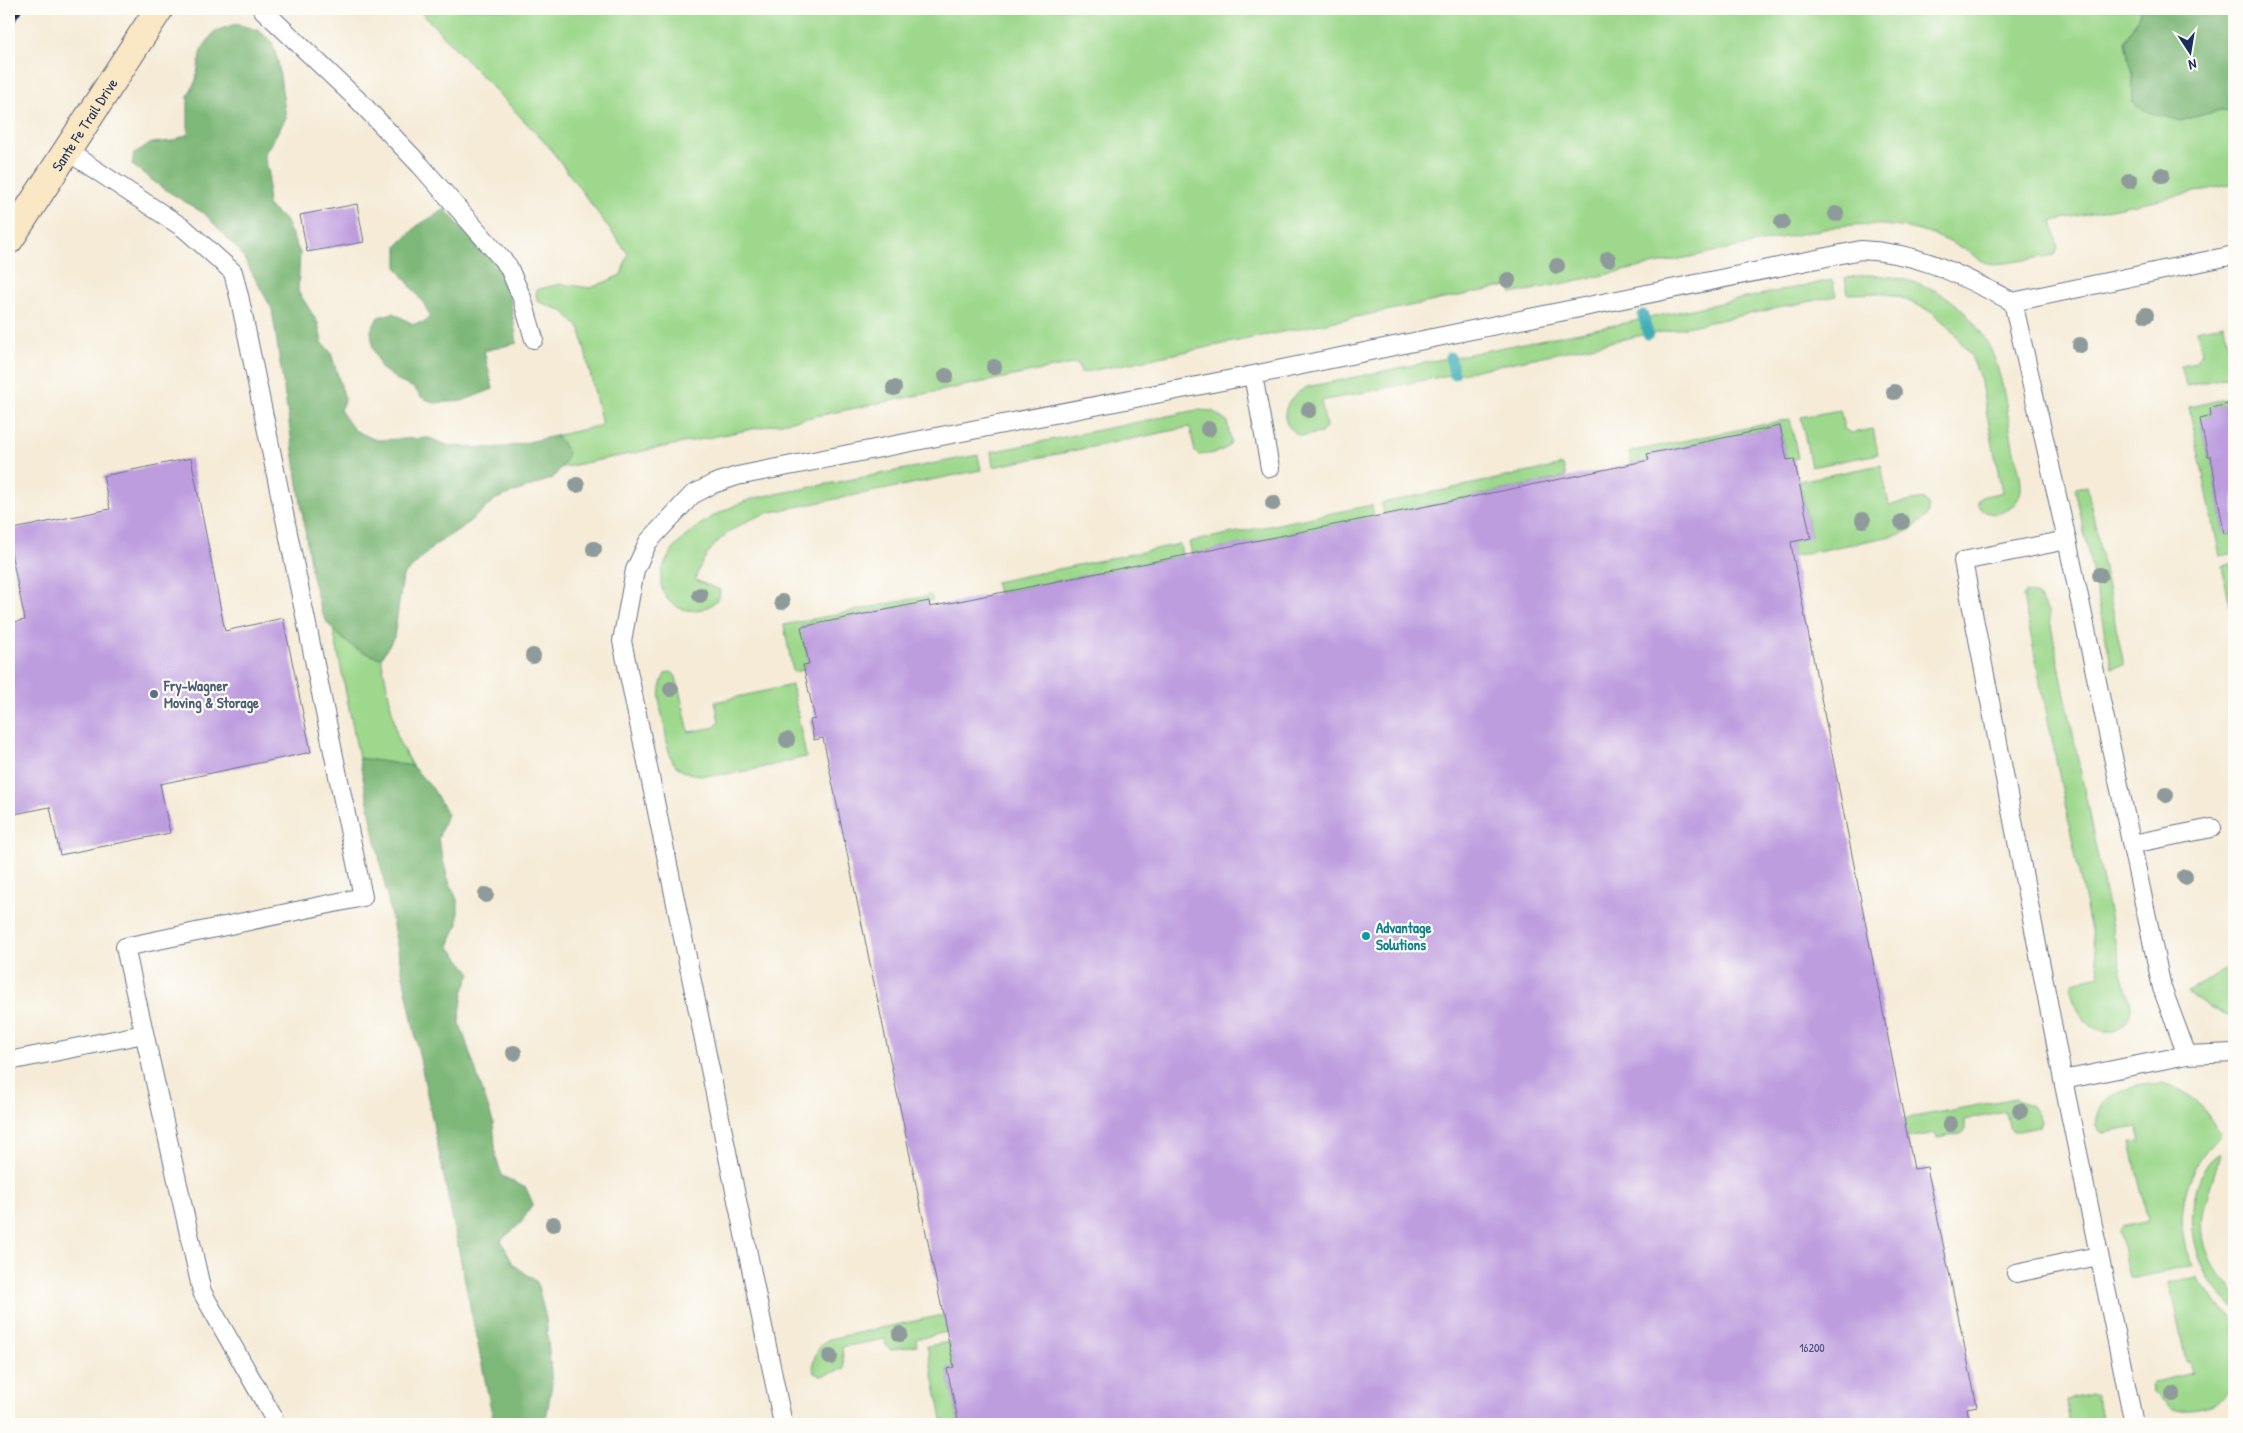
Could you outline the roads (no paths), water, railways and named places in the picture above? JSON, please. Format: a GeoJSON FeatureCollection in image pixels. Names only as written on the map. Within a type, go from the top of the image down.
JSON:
{"type":"FeatureCollection","features":[{"type":"Feature","properties":{"kind":"main road","name":"Sante Fe Trail Drive"},"geometry":{"type":"LineString","coordinates":[[9,240],[159,9]]}},
{"type":"Feature","properties":{"kind":"lane"},"geometry":{"type":"LineString","coordinates":[[262,9],[361,103],[420,166],[508,266],[522,298],[534,339]]}},
{"type":"Feature","properties":{"kind":"lane"},"geometry":{"type":"LineString","coordinates":[[67,151],[185,228],[232,272],[240,300],[308,622],[363,897],[125,947],[202,1292],[272,1415],[274,1424]]}},
{"type":"Feature","properties":{"kind":"lane"},"geometry":{"type":"LineString","coordinates":[[783,1424],[622,641],[635,570],[648,542],[692,495],[713,484],[737,476],[1253,375],[1861,250],[1890,251],[1919,258],[1948,269],[2013,302],[2234,254]]}},
{"type":"Feature","properties":{"kind":"lane"},"geometry":{"type":"LineString","coordinates":[[2013,302],[2067,540],[2162,988],[2187,1055]]}},
{"type":"Feature","properties":{"kind":"lane"},"geometry":{"type":"LineString","coordinates":[[1253,375],[1270,468]]}},
{"type":"Feature","properties":{"kind":"lane"},"geometry":{"type":"LineString","coordinates":[[2067,540],[1963,561],[2063,1080],[2134,1424]]}},
{"type":"Feature","properties":{"kind":"lane"},"geometry":{"type":"LineString","coordinates":[[2132,844],[2212,828]]}},
{"type":"Feature","properties":{"kind":"lane"},"geometry":{"type":"LineString","coordinates":[[9,1061],[144,1034]]}},
{"type":"Feature","properties":{"kind":"lane"},"geometry":{"type":"LineString","coordinates":[[2063,1080],[2187,1055],[2234,1052]]}},
{"type":"Feature","properties":{"kind":"lane"},"geometry":{"type":"LineString","coordinates":[[2016,1273],[2098,1256]]}},
{"type":"Feature","properties":{"kind":"waterway"},"geometry":{"type":"LineString","coordinates":[[1643,315],[1648,334]]}},
{"type":"Feature","properties":{"kind":"waterway"},"geometry":{"type":"LineString","coordinates":[[1450,357],[1454,374]]}},
{"type":"Feature","properties":{"kind":"railway"},"geometry":{"type":"LineString","coordinates":[[9,26],[20,9]]}},
{"type":"Feature","properties":{"kind":"place","name":"Fry-Wagner Moving & Storage"},"geometry":{"type":"Point","coordinates":[154,694]}},
{"type":"Feature","properties":{"kind":"place","name":"Advantage Solutions"},"geometry":{"type":"Point","coordinates":[1366,936]}}]}
